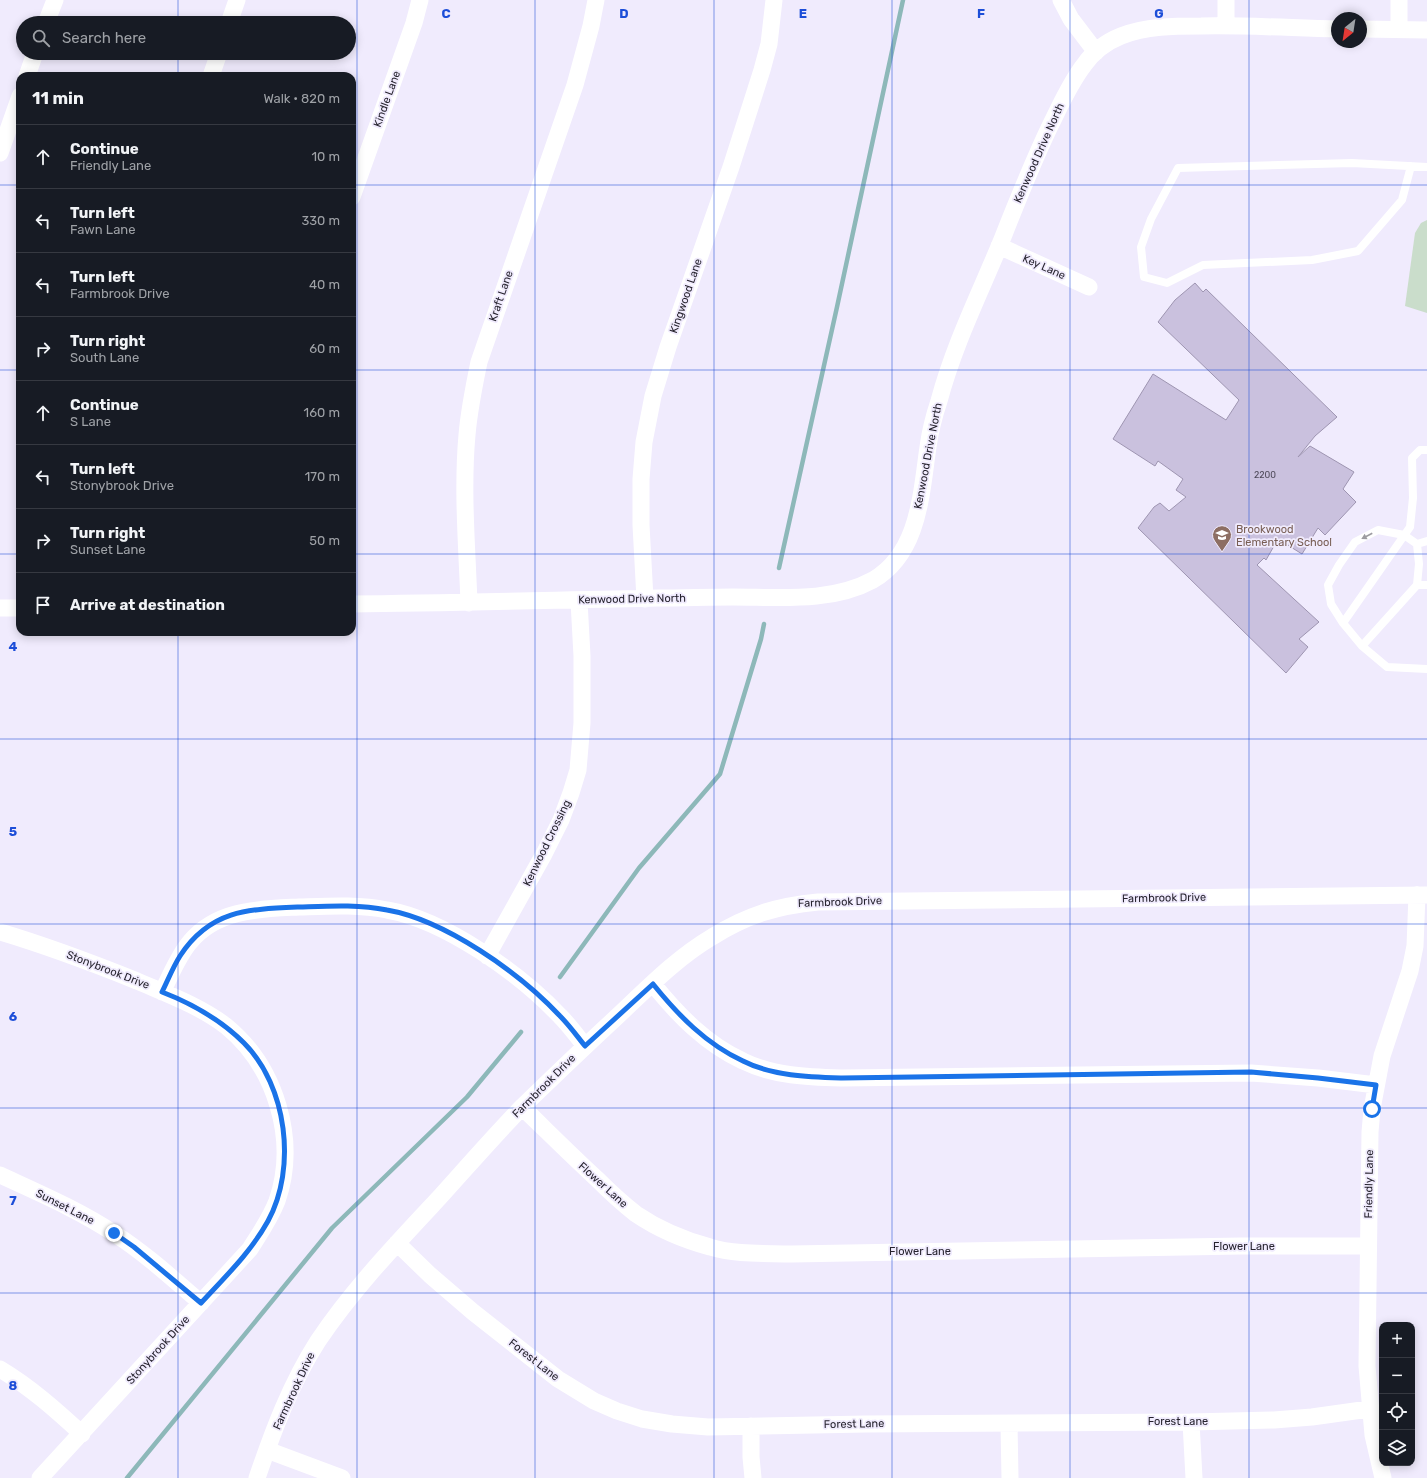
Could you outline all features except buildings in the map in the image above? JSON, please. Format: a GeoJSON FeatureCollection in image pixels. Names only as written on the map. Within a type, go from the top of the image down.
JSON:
{"type":"FeatureCollection","features":[{"type":"Feature","properties":{"kind":"street"},"geometry":{"type":"LineString","coordinates":[[48,16],[54,0]]}},
{"type":"Feature","properties":{"kind":"street"},"geometry":{"type":"LineString","coordinates":[[231,16],[237,0]]}},
{"type":"Feature","properties":{"kind":"street","name":"Kindle Lane"},"geometry":{"type":"LineString","coordinates":[[356,185],[411,30],[420,0]]}},
{"type":"Feature","properties":{"kind":"street","name":"Kraft Lane"},"geometry":{"type":"LineString","coordinates":[[469,603],[466,487],[467,436],[471,398],[481,355],[575,85],[591,26],[596,0]]}},
{"type":"Feature","properties":{"kind":"street","name":"Kingwood Lane"},"geometry":{"type":"LineString","coordinates":[[645,599],[640,479],[644,442],[653,396],[668,347],[762,70],[769,44],[774,0]]}},
{"type":"Feature","properties":{"kind":"street"},"geometry":{"type":"LineString","coordinates":[[1061,0],[1071,19],[1096,52]]}},
{"type":"Feature","properties":{"kind":"street"},"geometry":{"type":"LineString","coordinates":[[1226,0],[1226,25]]}},
{"type":"Feature","properties":{"kind":"street"},"geometry":{"type":"LineString","coordinates":[[1399,0],[1399,30]]}},
{"type":"Feature","properties":{"kind":"street","name":"Kenwood Drive North"},"geometry":{"type":"LineString","coordinates":[[356,604],[730,597],[790,598],[825,595],[850,589],[870,581],[886,571],[896,561],[910,536],[916,518],[929,442],[939,401],[951,362],[1039,149],[1068,88],[1084,64],[1105,44],[1120,36],[1159,27],[1226,25],[1331,29]]}},
{"type":"Feature","properties":{"kind":"street"},"geometry":{"type":"LineString","coordinates":[[1367,29],[1427,30]]}},
{"type":"Feature","properties":{"kind":"street"},"geometry":{"type":"LineString","coordinates":[[28,72],[33,60]]}},
{"type":"Feature","properties":{"kind":"street"},"geometry":{"type":"LineString","coordinates":[[212,72],[217,60]]}},
{"type":"Feature","properties":{"kind":"street"},"geometry":{"type":"LineString","coordinates":[[0,154],[16,108]]}},
{"type":"Feature","properties":{"kind":"street","name":"Key Lane"},"geometry":{"type":"LineString","coordinates":[[999,246],[1089,287]]}},
{"type":"Feature","properties":{"kind":"street","name":"Kenwood Crossing"},"geometry":{"type":"LineString","coordinates":[[487,956],[544,854],[561,820],[578,770],[582,723],[582,656],[579,601]]}},
{"type":"Feature","properties":{"kind":"street"},"geometry":{"type":"LineString","coordinates":[[0,608],[16,608]]}},
{"type":"Feature","properties":{"kind":"street","name":"Farmbrook Drive"},"geometry":{"type":"LineString","coordinates":[[257,1478],[287,1401],[301,1371],[332,1321],[365,1279],[522,1107],[585,1046],[680,960],[710,938],[738,922],[765,911],[791,905],[818,902],[885,900],[1166,899],[1422,895]]}},
{"type":"Feature","properties":{"kind":"street","name":"Friendly Lane"},"geometry":{"type":"LineString","coordinates":[[1383,1478],[1373,1435],[1367,1366],[1370,1132],[1376,1085],[1382,1056],[1410,971],[1422,895]]}},
{"type":"Feature","properties":{"kind":"street"},"geometry":{"type":"LineString","coordinates":[[162,992],[179,958],[190,941],[202,929],[217,921],[235,914],[260,908],[330,906],[367,907],[412,916],[436,926],[464,941],[515,976],[541,997],[560,1016],[585,1046]]}},
{"type":"Feature","properties":{"kind":"street","name":"Stonybrook Drive"},"geometry":{"type":"LineString","coordinates":[[0,932],[28,940],[93,964],[162,992],[204,1012],[226,1026],[245,1044],[259,1062],[268,1078],[283,1125],[285,1148],[284,1173],[277,1200],[268,1221],[250,1249],[82,1434],[40,1478]]}},
{"type":"Feature","properties":{"kind":"street"},"geometry":{"type":"LineString","coordinates":[[653,984],[687,1023],[701,1035],[743,1062],[785,1073],[820,1078],[1251,1072],[1376,1085]]}},
{"type":"Feature","properties":{"kind":"street","name":"Flower Lane"},"geometry":{"type":"LineString","coordinates":[[522,1107],[593,1176],[621,1202],[637,1214],[657,1227],[678,1237],[711,1248],[731,1251],[792,1254],[1241,1246],[1368,1246]]}},
{"type":"Feature","properties":{"kind":"street","name":"Sunset Lane"},"geometry":{"type":"LineString","coordinates":[[0,1175],[69,1207],[114,1233],[134,1247],[201,1303]]}},
{"type":"Feature","properties":{"kind":"street","name":"Forest Lane"},"geometry":{"type":"LineString","coordinates":[[397,1243],[430,1275],[473,1312],[558,1379],[594,1401],[617,1411],[642,1419],[672,1424],[708,1427],[874,1424],[1191,1422],[1281,1420],[1370,1409]]}},
{"type":"Feature","properties":{"kind":"street"},"geometry":{"type":"LineString","coordinates":[[0,1369],[26,1385],[60,1413],[82,1434]]}},
{"type":"Feature","properties":{"kind":"street"},"geometry":{"type":"LineString","coordinates":[[1191,1422],[1194,1478]]}},
{"type":"Feature","properties":{"kind":"street"},"geometry":{"type":"LineString","coordinates":[[1008,1424],[1010,1478]]}},
{"type":"Feature","properties":{"kind":"street"},"geometry":{"type":"LineString","coordinates":[[751,1426],[750,1457],[753,1478]]}},
{"type":"Feature","properties":{"kind":"street"},"geometry":{"type":"LineString","coordinates":[[267,1450],[342,1478]]}},
{"type":"Feature","properties":{"kind":"lane"},"geometry":{"type":"LineString","coordinates":[[1411,166],[1402,200],[1358,251],[1312,260],[1203,265],[1167,283],[1144,277],[1141,247],[1151,219],[1178,168],[1352,163],[1411,166],[1427,167]]}},
{"type":"Feature","properties":{"kind":"lane"},"geometry":{"type":"LineString","coordinates":[[1343,624],[1410,527],[1413,498],[1412,458],[1420,450],[1427,450]]}},
{"type":"Feature","properties":{"kind":"lane"},"geometry":{"type":"LineString","coordinates":[[1362,646],[1417,584],[1419,564],[1417,544],[1404,535],[1378,530],[1355,542],[1339,565],[1328,585],[1331,604],[1343,624],[1362,646],[1387,667],[1427,669]]}},
{"type":"Feature","properties":{"kind":"lane"},"geometry":{"type":"LineString","coordinates":[[1417,544],[1427,541]]}},
{"type":"Feature","properties":{"kind":"lane"},"geometry":{"type":"LineString","coordinates":[[1417,584],[1427,585]]}},
{"type":"Feature","properties":{"kind":"green space"},"geometry":{"type":"Polygon","coordinates":[[[1427,220],[1427,313],[1405,306],[1415,233],[1421,223],[1427,220]]]}},
{"type":"Feature","properties":{"kind":"waterway"},"geometry":{"type":"LineString","coordinates":[[779,568],[903,0]]}},
{"type":"Feature","properties":{"kind":"waterway"},"geometry":{"type":"LineString","coordinates":[[560,977],[639,868],[720,774],[761,639],[764,624]]}},
{"type":"Feature","properties":{"kind":"waterway"},"geometry":{"type":"LineString","coordinates":[[127,1478],[332,1228],[467,1097],[521,1032]]}},
{"type":"Feature","properties":{"kind":"place","name":"Brookwood Elementary School"},"geometry":{"type":"Point","coordinates":[1222,552]}},
{"type":"Feature","properties":{"kind":"route"},"geometry":{"type":"LineString","coordinates":[[114,1233],[134,1247],[201,1303],[250,1249],[268,1221],[277,1200],[284,1173],[285,1148],[283,1125],[268,1078],[259,1062],[245,1044],[226,1026],[174,996],[162,992],[179,958],[190,941],[202,929],[235,914],[260,908],[330,906],[367,907],[412,916],[436,926],[464,941],[515,976],[541,997],[560,1016],[585,1046],[653,984],[687,1023],[701,1035],[743,1062],[785,1073],[820,1078],[842,1078],[1251,1072],[1270,1073],[1376,1085],[1372,1109]]}}]}
